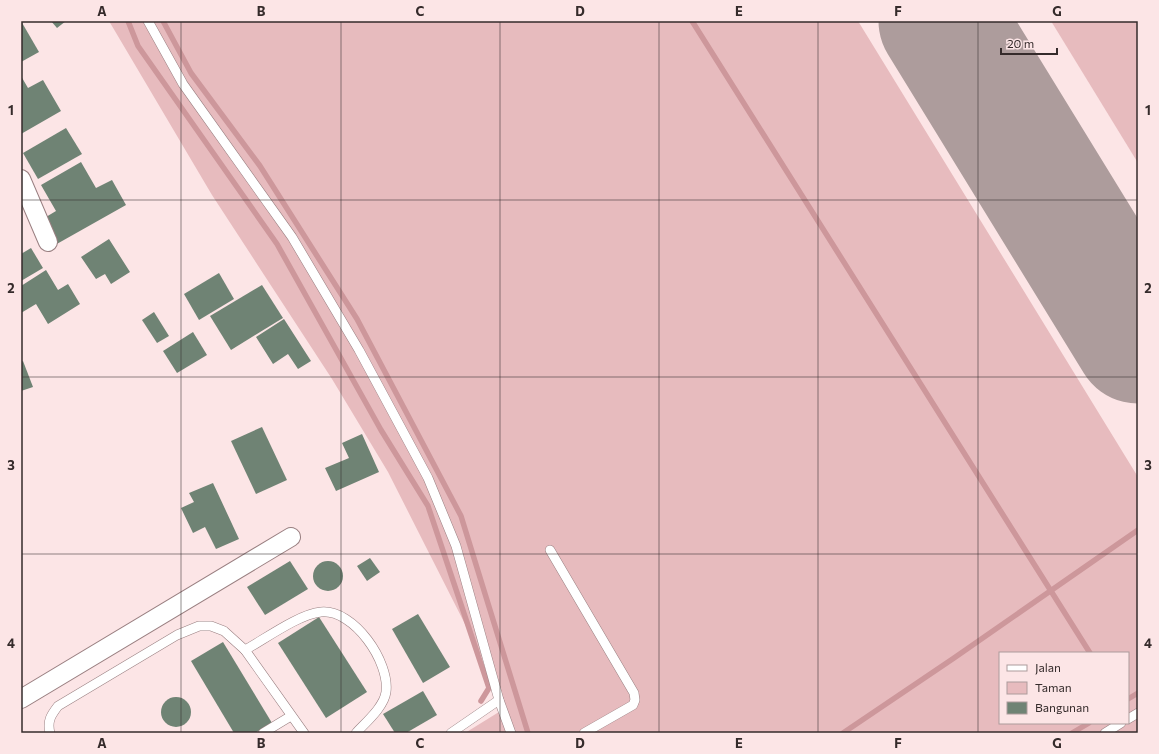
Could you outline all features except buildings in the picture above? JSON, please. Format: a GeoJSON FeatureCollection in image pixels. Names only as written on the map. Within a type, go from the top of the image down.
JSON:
{"type":"FeatureCollection","features":[{"type":"Feature","properties":{"kind":"street"},"geometry":{"type":"LineString","coordinates":[[21,178],[48,242]]}},
{"type":"Feature","properties":{"kind":"street"},"geometry":{"type":"LineString","coordinates":[[21,699],[290,537]]}},
{"type":"Feature","properties":{"kind":"lane"},"geometry":{"type":"LineString","coordinates":[[148,21],[182,84],[292,237],[359,350],[428,478],[456,546],[499,700],[511,733]]}},
{"type":"Feature","properties":{"kind":"lane"},"geometry":{"type":"LineString","coordinates":[[550,550],[634,693],[635,700],[633,705],[584,733]]}},
{"type":"Feature","properties":{"kind":"lane"},"geometry":{"type":"LineString","coordinates":[[245,650],[304,617],[322,612],[336,614],[352,623],[380,658],[387,679],[386,693],[378,707],[356,733]]}},
{"type":"Feature","properties":{"kind":"lane"},"geometry":{"type":"LineString","coordinates":[[50,733],[48,725],[58,706],[177,635],[199,626],[211,626],[224,631],[245,650],[304,733]]}},
{"type":"Feature","properties":{"kind":"lane"},"geometry":{"type":"LineString","coordinates":[[451,733],[499,700]]}},
{"type":"Feature","properties":{"kind":"lane"},"geometry":{"type":"LineString","coordinates":[[1129,718],[1138,712]]}},
{"type":"Feature","properties":{"kind":"lane"},"geometry":{"type":"LineString","coordinates":[[262,733],[291,716]]}},
{"type":"Feature","properties":{"kind":"lane"},"geometry":{"type":"LineString","coordinates":[[1105,733],[1119,724]]}},
{"type":"Feature","properties":{"kind":"green space"},"geometry":{"type":"Polygon","coordinates":[[[109,21],[858,21],[1138,477],[1138,733],[465,733],[507,707],[388,472],[332,379],[212,195],[109,21]]]}},
{"type":"Feature","properties":{"kind":"green space"},"geometry":{"type":"Polygon","coordinates":[[[1051,21],[1138,21],[1138,163],[1051,21]]]}},
{"type":"Feature","properties":{"kind":"waterway"},"geometry":{"type":"LineString","coordinates":[[128,21],[138,46],[277,244],[381,430],[428,506],[489,688],[481,701]]}},
{"type":"Feature","properties":{"kind":"waterway"},"geometry":{"type":"LineString","coordinates":[[163,21],[191,73],[260,166],[357,319],[461,516],[528,733]]}},
{"type":"Feature","properties":{"kind":"waterway"},"geometry":{"type":"LineString","coordinates":[[692,21],[1089,652]]}},
{"type":"Feature","properties":{"kind":"waterway"},"geometry":{"type":"LineString","coordinates":[[843,733],[1138,530]]}},
{"type":"Feature","properties":{"kind":"waterway"},"geometry":{"type":"LineString","coordinates":[[1129,698],[1138,693]]}},
{"type":"Feature","properties":{"kind":"waterway"},"geometry":{"type":"LineString","coordinates":[[1072,733],[1087,724]]}},
{"type":"Feature","properties":{"kind":"runway"},"geometry":{"type":"LineString","coordinates":[[942,21],[1138,340]]}}]}
